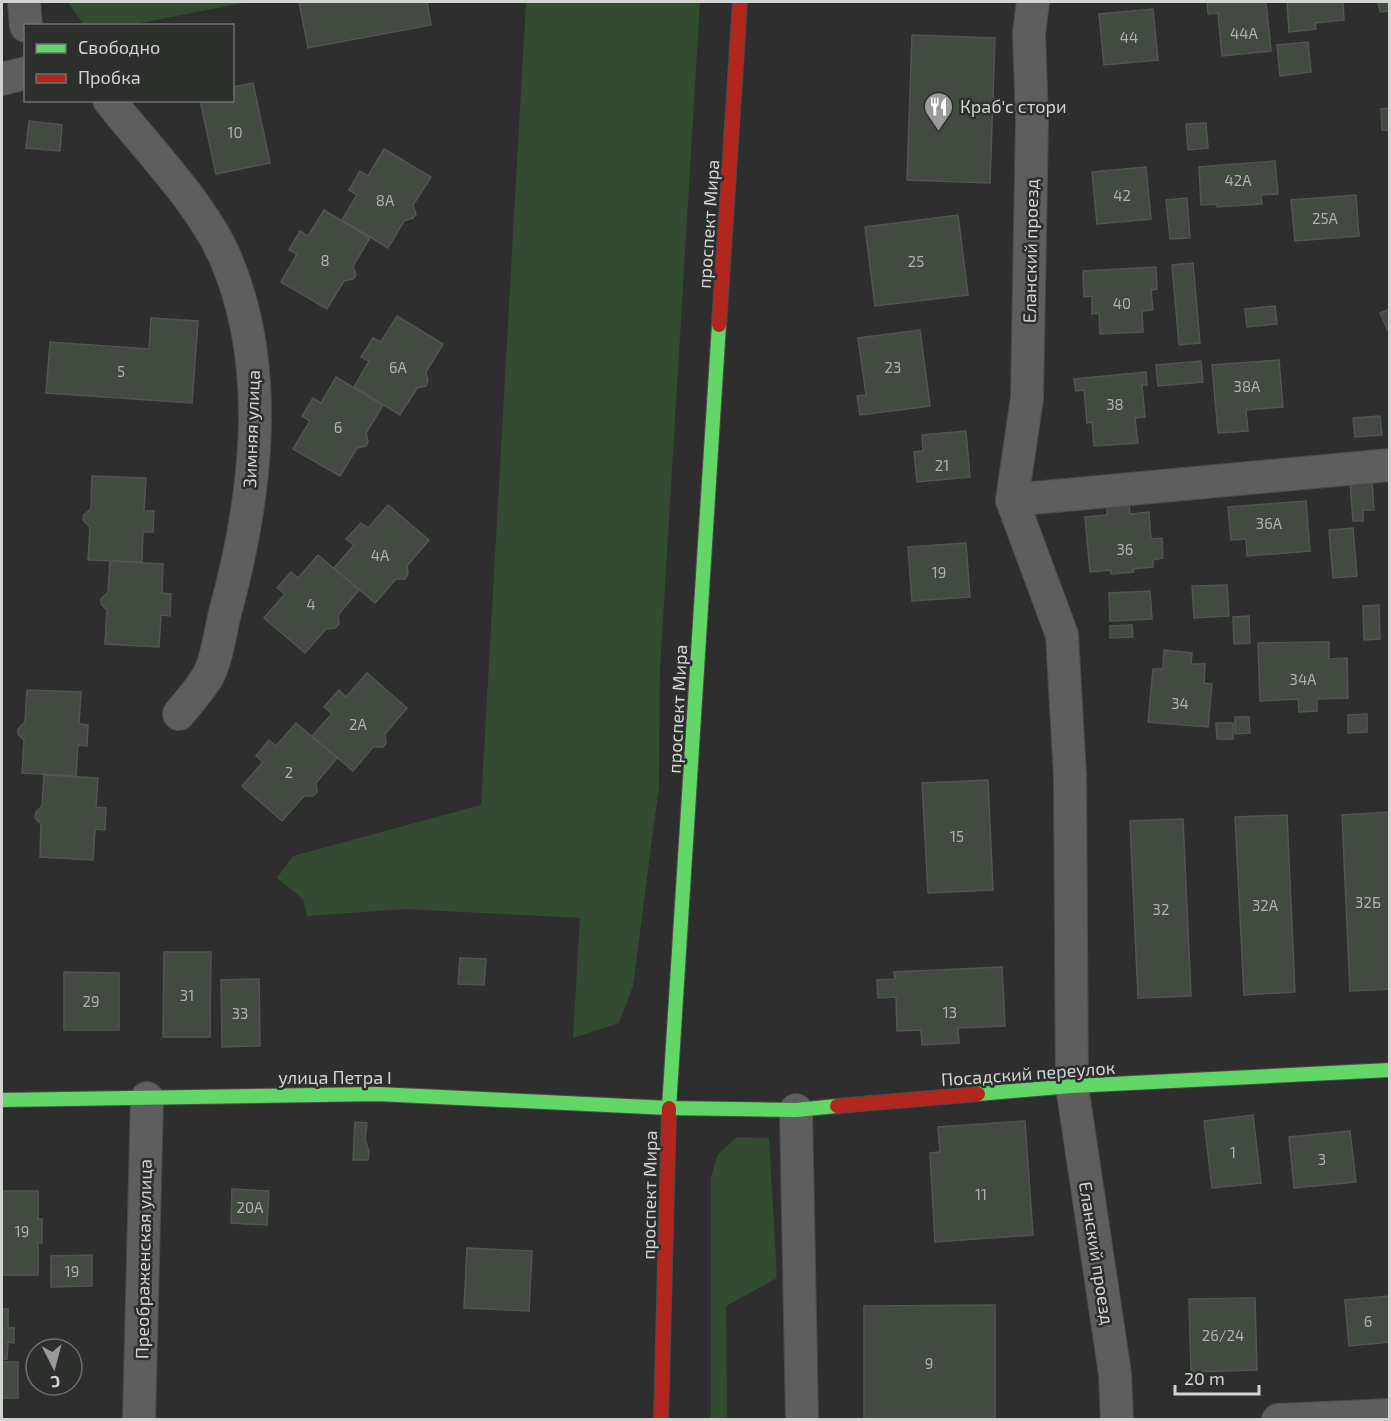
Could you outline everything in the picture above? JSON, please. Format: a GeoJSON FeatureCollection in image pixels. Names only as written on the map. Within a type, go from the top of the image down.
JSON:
{"type":"FeatureCollection","features":[{"type":"Feature","properties":{"kind":"main road","name":"проспект Мира"},"geometry":{"type":"LineString","coordinates":[[661,1419],[669,1108],[740,2]]}},
{"type":"Feature","properties":{"kind":"main road","name":"Посадский переулок"},"geometry":{"type":"LineString","coordinates":[[669,1108],[796,1110],[1072,1086],[1389,1070]]}},
{"type":"Feature","properties":{"kind":"main road","name":"улица Петра I"},"geometry":{"type":"LineString","coordinates":[[2,1100],[377,1094],[669,1108]]}},
{"type":"Feature","properties":{"kind":"street"},"geometry":{"type":"LineString","coordinates":[[24,2],[26,24]]}},
{"type":"Feature","properties":{"kind":"street","name":"Еланский проезд"},"geometry":{"type":"LineString","coordinates":[[1033,2],[1029,33],[1032,121],[1027,398],[1012,500],[1062,635],[1070,776],[1072,1086],[1115,1374],[1117,1419]]}},
{"type":"Feature","properties":{"kind":"street"},"geometry":{"type":"LineString","coordinates":[[2,79],[24,74]]}},
{"type":"Feature","properties":{"kind":"street","name":"Зимняя улица"},"geometry":{"type":"LineString","coordinates":[[111,102],[200,213],[225,256],[242,306],[253,360],[255,422],[248,504],[235,577],[209,674],[179,714]]}},
{"type":"Feature","properties":{"kind":"street"},"geometry":{"type":"LineString","coordinates":[[1012,500],[1389,465]]}},
{"type":"Feature","properties":{"kind":"street","name":"Преображенская улица"},"geometry":{"type":"LineString","coordinates":[[139,1419],[147,1098]]}},
{"type":"Feature","properties":{"kind":"street"},"geometry":{"type":"LineString","coordinates":[[796,1110],[802,1419]]}},
{"type":"Feature","properties":{"kind":"street"},"geometry":{"type":"LineString","coordinates":[[1278,1419],[1389,1415]]}},
{"type":"Feature","properties":{"kind":"green space"},"geometry":{"type":"Polygon","coordinates":[[[68,2],[248,2],[135,24],[83,24],[68,2]]]}},
{"type":"Feature","properties":{"kind":"green space"},"geometry":{"type":"Polygon","coordinates":[[[526,2],[700,2],[660,670],[659,786],[633,986],[619,1023],[573,1038],[580,918],[406,909],[307,916],[303,899],[277,878],[293,856],[481,805],[526,2]]]}},
{"type":"Feature","properties":{"kind":"green space"},"geometry":{"type":"Polygon","coordinates":[[[737,1137],[769,1138],[777,1278],[726,1306],[727,1419],[711,1419],[711,1177],[718,1154],[737,1137]]]}},
{"type":"Feature","properties":{"kind":"building"},"geometry":{"type":"Polygon","coordinates":[[[299,2],[427,2],[431,25],[308,48],[299,2]]]}},
{"type":"Feature","properties":{"kind":"building"},"geometry":{"type":"Polygon","coordinates":[[[1207,2],[1266,2],[1271,51],[1222,56],[1218,13],[1208,14],[1207,2]]]}},
{"type":"Feature","properties":{"kind":"building"},"geometry":{"type":"Polygon","coordinates":[[[1287,2],[1343,2],[1344,20],[1315,23],[1316,29],[1289,32],[1287,2]]]}},
{"type":"Feature","properties":{"kind":"building"},"geometry":{"type":"Polygon","coordinates":[[[1378,2],[1390,2],[1390,11],[1380,12],[1378,2]]]}},
{"type":"Feature","properties":{"kind":"building"},"geometry":{"type":"Polygon","coordinates":[[[1153,9],[1158,60],[1104,65],[1099,14],[1153,9]]]}},
{"type":"Feature","properties":{"kind":"building"},"geometry":{"type":"Polygon","coordinates":[[[912,35],[995,38],[990,183],[907,180],[912,35]]]}},
{"type":"Feature","properties":{"kind":"building"},"geometry":{"type":"Polygon","coordinates":[[[1308,42],[1311,72],[1280,76],[1277,45],[1308,42]]]}},
{"type":"Feature","properties":{"kind":"building"},"geometry":{"type":"Polygon","coordinates":[[[253,83],[270,163],[216,174],[200,102],[234,102],[234,87],[253,83]]]}},
{"type":"Feature","properties":{"kind":"building"},"geometry":{"type":"Polygon","coordinates":[[[1390,108],[1390,130],[1382,130],[1381,109],[1390,108]]]}},
{"type":"Feature","properties":{"kind":"building"},"geometry":{"type":"Polygon","coordinates":[[[29,121],[62,125],[60,151],[26,148],[29,121]]]}},
{"type":"Feature","properties":{"kind":"building"},"geometry":{"type":"Polygon","coordinates":[[[1206,123],[1208,148],[1188,150],[1186,124],[1206,123]]]}},
{"type":"Feature","properties":{"kind":"building"},"geometry":{"type":"Polygon","coordinates":[[[384,149],[431,177],[413,205],[416,214],[413,218],[404,221],[388,248],[342,220],[357,195],[349,190],[360,171],[368,176],[384,149]]]}},
{"type":"Feature","properties":{"kind":"building"},"geometry":{"type":"Polygon","coordinates":[[[1275,161],[1278,194],[1261,195],[1262,204],[1217,207],[1217,204],[1201,205],[1199,167],[1275,161]]]}},
{"type":"Feature","properties":{"kind":"building"},"geometry":{"type":"Polygon","coordinates":[[[1146,167],[1151,219],[1097,224],[1092,172],[1146,167]]]}},
{"type":"Feature","properties":{"kind":"building"},"geometry":{"type":"Polygon","coordinates":[[[1356,195],[1359,236],[1295,241],[1291,200],[1356,195]]]}},
{"type":"Feature","properties":{"kind":"building"},"geometry":{"type":"Polygon","coordinates":[[[1187,198],[1190,238],[1170,239],[1166,200],[1187,198]]]}},
{"type":"Feature","properties":{"kind":"building"},"geometry":{"type":"Polygon","coordinates":[[[324,210],[370,238],[353,266],[356,275],[353,279],[344,281],[327,309],[281,282],[297,254],[289,250],[300,231],[308,236],[324,210]]]}},
{"type":"Feature","properties":{"kind":"building"},"geometry":{"type":"Polygon","coordinates":[[[958,215],[968,295],[875,306],[865,227],[958,215]]]}},
{"type":"Feature","properties":{"kind":"building"},"geometry":{"type":"Polygon","coordinates":[[[1193,263],[1200,343],[1179,345],[1172,265],[1193,263]]]}},
{"type":"Feature","properties":{"kind":"building"},"geometry":{"type":"Polygon","coordinates":[[[1156,267],[1157,289],[1151,290],[1153,310],[1142,311],[1143,332],[1100,334],[1099,313],[1092,314],[1092,296],[1084,297],[1083,271],[1156,267]]]}},
{"type":"Feature","properties":{"kind":"building"},"geometry":{"type":"Polygon","coordinates":[[[1275,306],[1277,324],[1247,327],[1245,309],[1275,306]]]}},
{"type":"Feature","properties":{"kind":"building"},"geometry":{"type":"Polygon","coordinates":[[[1390,309],[1390,329],[1388,330],[1380,313],[1390,309]]]}},
{"type":"Feature","properties":{"kind":"building"},"geometry":{"type":"Polygon","coordinates":[[[397,316],[443,344],[426,372],[428,381],[426,386],[417,388],[400,415],[354,387],[369,361],[361,357],[373,338],[381,342],[397,316]]]}},
{"type":"Feature","properties":{"kind":"building"},"geometry":{"type":"Polygon","coordinates":[[[151,318],[198,321],[192,403],[46,393],[50,342],[149,349],[151,318]]]}},
{"type":"Feature","properties":{"kind":"building"},"geometry":{"type":"Polygon","coordinates":[[[920,330],[930,406],[860,415],[857,396],[866,395],[858,338],[920,330]]]}},
{"type":"Feature","properties":{"kind":"building"},"geometry":{"type":"Polygon","coordinates":[[[1279,360],[1283,407],[1246,410],[1248,431],[1218,433],[1212,365],[1279,360]]]}},
{"type":"Feature","properties":{"kind":"building"},"geometry":{"type":"Polygon","coordinates":[[[1201,361],[1203,382],[1158,386],[1156,365],[1201,361]]]}},
{"type":"Feature","properties":{"kind":"building"},"geometry":{"type":"Polygon","coordinates":[[[1146,372],[1147,385],[1142,385],[1145,417],[1135,418],[1138,443],[1094,446],[1092,422],[1087,423],[1084,390],[1076,391],[1074,379],[1146,372]]]}},
{"type":"Feature","properties":{"kind":"building"},"geometry":{"type":"Polygon","coordinates":[[[336,377],[383,405],[366,433],[368,441],[366,446],[357,448],[340,476],[293,449],[310,421],[302,416],[313,398],[321,403],[336,377]]]}},
{"type":"Feature","properties":{"kind":"building"},"geometry":{"type":"Polygon","coordinates":[[[1380,416],[1382,435],[1355,437],[1353,418],[1380,416]]]}},
{"type":"Feature","properties":{"kind":"building"},"geometry":{"type":"Polygon","coordinates":[[[966,431],[970,477],[917,482],[914,452],[923,451],[922,435],[966,431]]]}},
{"type":"Feature","properties":{"kind":"building"},"geometry":{"type":"Polygon","coordinates":[[[92,476],[146,478],[144,511],[154,511],[153,532],[143,532],[142,562],[88,560],[90,527],[83,520],[84,515],[91,509],[92,476]]]}},
{"type":"Feature","properties":{"kind":"building"},"geometry":{"type":"Polygon","coordinates":[[[1372,480],[1374,510],[1363,510],[1363,521],[1353,521],[1350,482],[1372,480]]]}},
{"type":"Feature","properties":{"kind":"building"},"geometry":{"type":"Polygon","coordinates":[[[1306,501],[1310,551],[1247,556],[1246,539],[1231,540],[1228,507],[1306,501]]]}},
{"type":"Feature","properties":{"kind":"building"},"geometry":{"type":"Polygon","coordinates":[[[388,505],[429,540],[407,566],[408,574],[405,579],[396,579],[375,603],[334,568],[354,545],[346,539],[361,523],[368,528],[388,505]]]}},
{"type":"Feature","properties":{"kind":"building"},"geometry":{"type":"Polygon","coordinates":[[[1129,505],[1130,514],[1149,512],[1151,539],[1162,538],[1163,558],[1153,560],[1153,567],[1133,569],[1134,572],[1111,574],[1111,570],[1090,572],[1085,517],[1107,515],[1107,506],[1129,505]]]}},
{"type":"Feature","properties":{"kind":"building"},"geometry":{"type":"Polygon","coordinates":[[[1353,528],[1357,576],[1333,578],[1329,530],[1353,528]]]}},
{"type":"Feature","properties":{"kind":"building"},"geometry":{"type":"Polygon","coordinates":[[[966,543],[970,597],[912,601],[908,547],[966,543]]]}},
{"type":"Feature","properties":{"kind":"building"},"geometry":{"type":"Polygon","coordinates":[[[318,555],[359,590],[338,615],[339,624],[335,628],[326,629],[305,653],[264,618],[285,594],[277,588],[291,572],[298,578],[318,555]]]}},
{"type":"Feature","properties":{"kind":"building"},"geometry":{"type":"Polygon","coordinates":[[[110,561],[163,564],[162,593],[171,594],[170,616],[161,615],[159,647],[105,644],[107,610],[101,604],[101,599],[108,592],[110,561]]]}},
{"type":"Feature","properties":{"kind":"building"},"geometry":{"type":"Polygon","coordinates":[[[1227,585],[1229,616],[1194,618],[1192,586],[1227,585]]]}},
{"type":"Feature","properties":{"kind":"building"},"geometry":{"type":"Polygon","coordinates":[[[1150,591],[1152,619],[1110,621],[1109,593],[1150,591]]]}},
{"type":"Feature","properties":{"kind":"building"},"geometry":{"type":"Polygon","coordinates":[[[1379,605],[1380,639],[1364,640],[1363,606],[1379,605]]]}},
{"type":"Feature","properties":{"kind":"building"},"geometry":{"type":"Polygon","coordinates":[[[1249,616],[1250,643],[1234,644],[1233,617],[1249,616]]]}},
{"type":"Feature","properties":{"kind":"building"},"geometry":{"type":"Polygon","coordinates":[[[1132,625],[1133,637],[1110,638],[1110,626],[1132,625]]]}},
{"type":"Feature","properties":{"kind":"building"},"geometry":{"type":"Polygon","coordinates":[[[1329,642],[1329,659],[1347,658],[1348,698],[1317,699],[1317,711],[1299,712],[1298,699],[1260,701],[1258,643],[1329,642]]]}},
{"type":"Feature","properties":{"kind":"building"},"geometry":{"type":"Polygon","coordinates":[[[1164,650],[1192,653],[1191,664],[1205,664],[1204,683],[1212,684],[1208,727],[1148,722],[1153,669],[1163,669],[1164,650]]]}},
{"type":"Feature","properties":{"kind":"building"},"geometry":{"type":"Polygon","coordinates":[[[367,673],[407,708],[385,734],[386,743],[383,747],[373,747],[353,771],[312,736],[332,714],[324,707],[339,690],[346,697],[367,673]]]}},
{"type":"Feature","properties":{"kind":"building"},"geometry":{"type":"Polygon","coordinates":[[[27,690],[81,692],[79,724],[88,725],[87,746],[78,745],[76,776],[22,773],[24,740],[18,734],[18,729],[25,722],[27,690]]]}},
{"type":"Feature","properties":{"kind":"building"},"geometry":{"type":"Polygon","coordinates":[[[1367,714],[1367,732],[1348,733],[1348,715],[1367,714]]]}},
{"type":"Feature","properties":{"kind":"building"},"geometry":{"type":"Polygon","coordinates":[[[1235,717],[1249,717],[1250,733],[1235,734],[1235,717]]]}},
{"type":"Feature","properties":{"kind":"building"},"geometry":{"type":"Polygon","coordinates":[[[296,723],[337,758],[316,783],[317,792],[313,796],[304,796],[282,821],[242,786],[263,762],[256,756],[269,740],[276,746],[296,723]]]}},
{"type":"Feature","properties":{"kind":"building"},"geometry":{"type":"Polygon","coordinates":[[[1216,723],[1233,723],[1233,739],[1217,739],[1216,723]]]}},
{"type":"Feature","properties":{"kind":"building"},"geometry":{"type":"Polygon","coordinates":[[[44,775],[98,778],[96,807],[106,808],[105,830],[95,829],[93,860],[40,857],[41,824],[35,818],[36,812],[42,806],[44,775]]]}},
{"type":"Feature","properties":{"kind":"building"},"geometry":{"type":"Polygon","coordinates":[[[988,780],[993,890],[928,893],[922,783],[988,780]]]}},
{"type":"Feature","properties":{"kind":"building"},"geometry":{"type":"Polygon","coordinates":[[[1390,812],[1390,989],[1350,991],[1342,815],[1390,812]]]}},
{"type":"Feature","properties":{"kind":"building"},"geometry":{"type":"Polygon","coordinates":[[[1287,815],[1295,992],[1244,995],[1235,817],[1287,815]]]}},
{"type":"Feature","properties":{"kind":"building"},"geometry":{"type":"Polygon","coordinates":[[[1183,819],[1191,996],[1138,998],[1130,821],[1183,819]]]}},
{"type":"Feature","properties":{"kind":"building"},"geometry":{"type":"Polygon","coordinates":[[[164,952],[211,952],[210,1037],[163,1037],[164,952]]]}},
{"type":"Feature","properties":{"kind":"building"},"geometry":{"type":"Polygon","coordinates":[[[460,958],[486,959],[484,985],[458,984],[460,958]]]}},
{"type":"Feature","properties":{"kind":"building"},"geometry":{"type":"Polygon","coordinates":[[[1002,967],[1005,1026],[958,1028],[959,1043],[922,1045],[921,1030],[897,1031],[896,997],[878,998],[877,980],[895,979],[894,972],[1002,967]]]}},
{"type":"Feature","properties":{"kind":"building"},"geometry":{"type":"Polygon","coordinates":[[[64,972],[119,973],[119,1030],[64,1030],[64,972]]]}},
{"type":"Feature","properties":{"kind":"building"},"geometry":{"type":"Polygon","coordinates":[[[259,979],[260,1046],[222,1047],[221,980],[259,979]]]}},
{"type":"Feature","properties":{"kind":"building"},"geometry":{"type":"Polygon","coordinates":[[[1253,1115],[1261,1183],[1212,1188],[1204,1121],[1253,1115]]]}},
{"type":"Feature","properties":{"kind":"building"},"geometry":{"type":"Polygon","coordinates":[[[1025,1121],[1033,1235],[935,1242],[930,1153],[940,1152],[938,1127],[1025,1121]]]}},
{"type":"Feature","properties":{"kind":"building"},"geometry":{"type":"Polygon","coordinates":[[[355,1122],[367,1123],[365,1140],[369,1151],[368,1160],[353,1160],[355,1122]]]}},
{"type":"Feature","properties":{"kind":"building"},"geometry":{"type":"Polygon","coordinates":[[[1350,1131],[1356,1182],[1294,1188],[1289,1137],[1350,1131]]]}},
{"type":"Feature","properties":{"kind":"building"},"geometry":{"type":"Polygon","coordinates":[[[232,1189],[269,1191],[267,1225],[231,1223],[232,1189]]]}},
{"type":"Feature","properties":{"kind":"building"},"geometry":{"type":"Polygon","coordinates":[[[2,1191],[38,1191],[38,1219],[42,1219],[42,1243],[38,1243],[38,1275],[2,1275],[2,1191]]]}},
{"type":"Feature","properties":{"kind":"building"},"geometry":{"type":"Polygon","coordinates":[[[467,1248],[532,1251],[529,1311],[464,1308],[467,1248]]]}},
{"type":"Feature","properties":{"kind":"building"},"geometry":{"type":"Polygon","coordinates":[[[92,1255],[92,1286],[51,1287],[51,1256],[92,1255]]]}},
{"type":"Feature","properties":{"kind":"building"},"geometry":{"type":"Polygon","coordinates":[[[1390,1296],[1390,1342],[1349,1346],[1345,1300],[1390,1296]]]}},
{"type":"Feature","properties":{"kind":"building"},"geometry":{"type":"Polygon","coordinates":[[[1255,1298],[1257,1370],[1191,1372],[1189,1299],[1255,1298]]]}},
{"type":"Feature","properties":{"kind":"building"},"geometry":{"type":"Polygon","coordinates":[[[995,1305],[995,1420],[864,1420],[864,1306],[995,1305]]]}},
{"type":"Feature","properties":{"kind":"building"},"geometry":{"type":"Polygon","coordinates":[[[2,1309],[8,1309],[8,1328],[14,1328],[14,1343],[8,1342],[7,1359],[2,1359],[2,1309]]]}},
{"type":"Feature","properties":{"kind":"building"},"geometry":{"type":"Polygon","coordinates":[[[2,1362],[18,1362],[18,1398],[2,1398],[2,1362]]]}},
{"type":"Feature","properties":{"kind":"traffic: fast"},"geometry":{"type":"LineString","coordinates":[[669,1108],[719,325]]}},
{"type":"Feature","properties":{"kind":"traffic: fast"},"geometry":{"type":"LineString","coordinates":[[978,1094],[1072,1086],[1390,1070]]}},
{"type":"Feature","properties":{"kind":"traffic: fast"},"geometry":{"type":"LineString","coordinates":[[2,1100],[377,1094],[669,1108],[796,1110],[837,1106]]}},
{"type":"Feature","properties":{"kind":"traffic: jam"},"geometry":{"type":"LineString","coordinates":[[719,325],[740,2]]}},
{"type":"Feature","properties":{"kind":"traffic: jam"},"geometry":{"type":"LineString","coordinates":[[837,1106],[978,1094]]}},
{"type":"Feature","properties":{"kind":"traffic: jam"},"geometry":{"type":"LineString","coordinates":[[661,1420],[669,1108]]}},
{"type":"Feature","properties":{"kind":"place","name":"Краб'с стори"},"geometry":{"type":"Point","coordinates":[939,132]}}]}
